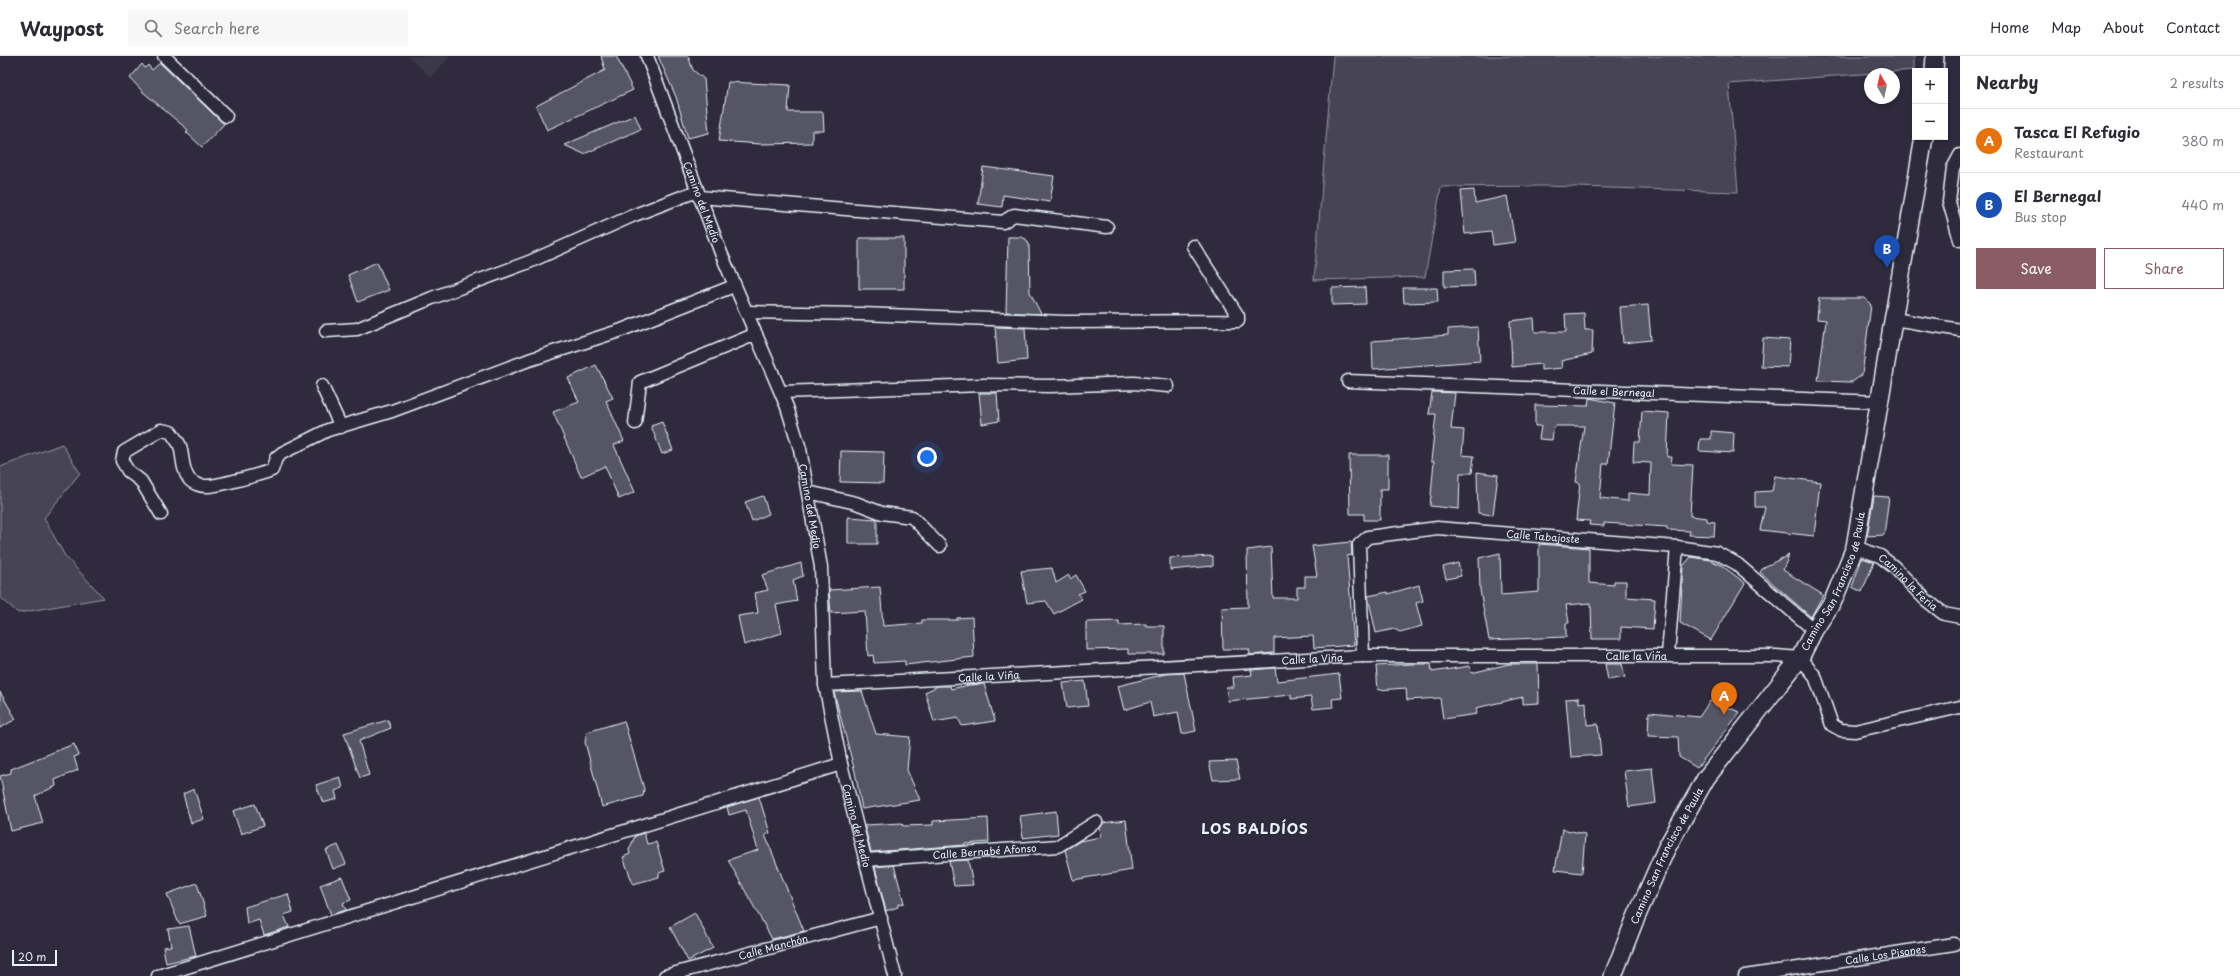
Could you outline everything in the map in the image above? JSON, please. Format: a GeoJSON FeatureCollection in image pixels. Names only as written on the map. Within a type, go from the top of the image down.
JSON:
{"type":"FeatureCollection","features":[{"type":"Feature","properties":{"kind":"main road"},"geometry":{"type":"LineString","coordinates":[[1934,68],[1935,56]]}},
{"type":"Feature","properties":{"kind":"main road","name":"Camino San Francisco de Paula"},"geometry":{"type":"LineString","coordinates":[[1613,976],[1634,922],[1667,847],[1706,778],[1800,658],[1814,630],[1834,602],[1855,547],[1924,140]]}},
{"type":"Feature","properties":{"kind":"street"},"geometry":{"type":"LineString","coordinates":[[164,56],[226,116]]}},
{"type":"Feature","properties":{"kind":"street","name":"Camino del Medio"},"geometry":{"type":"LineString","coordinates":[[647,56],[734,286],[781,392],[800,449],[822,567],[825,685],[841,764],[895,976]]}},
{"type":"Feature","properties":{"kind":"street"},"geometry":{"type":"LineString","coordinates":[[1960,155],[1953,168],[1950,202],[1960,240]]}},
{"type":"Feature","properties":{"kind":"street"},"geometry":{"type":"LineString","coordinates":[[326,331],[357,329],[432,298],[529,262],[632,216],[698,194],[1003,222],[1014,215],[1107,227]]}},
{"type":"Feature","properties":{"kind":"street"},"geometry":{"type":"LineString","coordinates":[[746,312],[862,314],[1065,322],[1238,320],[1238,316],[1193,246]]}},
{"type":"Feature","properties":{"kind":"street"},"geometry":{"type":"LineString","coordinates":[[161,514],[140,481],[128,471],[122,461],[124,452],[161,430],[171,432],[179,444],[189,478],[204,487],[216,486],[272,470],[276,458],[289,448],[328,430],[392,411],[529,360],[619,331],[734,286]]}},
{"type":"Feature","properties":{"kind":"street"},"geometry":{"type":"LineString","coordinates":[[1894,319],[1960,330]]}},
{"type":"Feature","properties":{"kind":"street"},"geometry":{"type":"LineString","coordinates":[[635,423],[640,382],[756,334]]}},
{"type":"Feature","properties":{"kind":"street","name":"Calle el Bernegal"},"geometry":{"type":"LineString","coordinates":[[1348,381],[1879,402]]}},
{"type":"Feature","properties":{"kind":"street"},"geometry":{"type":"LineString","coordinates":[[781,392],[984,385],[1050,386],[1134,383],[1168,386]]}},
{"type":"Feature","properties":{"kind":"street"},"geometry":{"type":"LineString","coordinates":[[322,386],[341,427]]}},
{"type":"Feature","properties":{"kind":"street"},"geometry":{"type":"LineString","coordinates":[[808,492],[856,503],[882,513],[912,517],[940,546]]}},
{"type":"Feature","properties":{"kind":"street","name":"Calle Tabajoste"},"geometry":{"type":"LineString","coordinates":[[1363,656],[1359,545],[1368,537],[1437,528],[1677,547],[1717,553],[1737,564],[1814,630]]}},
{"type":"Feature","properties":{"kind":"street"},"geometry":{"type":"LineString","coordinates":[[1668,654],[1677,547]]}},
{"type":"Feature","properties":{"kind":"street","name":"Camino la Feria"},"geometry":{"type":"LineString","coordinates":[[1855,547],[1885,560],[1925,599],[1944,614],[1960,617]]}},
{"type":"Feature","properties":{"kind":"street","name":"Calle la Viña"},"geometry":{"type":"LineString","coordinates":[[825,685],[1363,656],[1668,654],[1776,656],[1800,658]]}},
{"type":"Feature","properties":{"kind":"street"},"geometry":{"type":"LineString","coordinates":[[1800,658],[1815,676],[1832,725],[1841,730],[1855,731],[1960,707]]}},
{"type":"Feature","properties":{"kind":"street"},"geometry":{"type":"LineString","coordinates":[[158,976],[841,764]]}},
{"type":"Feature","properties":{"kind":"street","name":"Calle Bernabé Afonso"},"geometry":{"type":"LineString","coordinates":[[866,860],[1058,846],[1096,822]]}},
{"type":"Feature","properties":{"kind":"street","name":"Calle Manchón"},"geometry":{"type":"LineString","coordinates":[[665,976],[881,918]]}},
{"type":"Feature","properties":{"kind":"street","name":"Calle Los Pisones"},"geometry":{"type":"LineString","coordinates":[[1745,976],[1954,944]]}},
{"type":"Feature","properties":{"kind":"shaded area"},"geometry":{"type":"Polygon","coordinates":[[[408,56],[451,56],[430,77],[408,56]]]}},
{"type":"Feature","properties":{"kind":"shaded area"},"geometry":{"type":"Polygon","coordinates":[[[1333,56],[1914,56],[1914,68],[1912,68],[1912,70],[1900,71],[1900,68],[1864,68],[1864,74],[1729,84],[1738,192],[1545,186],[1441,187],[1425,277],[1314,280],[1333,56]]]}},
{"type":"Feature","properties":{"kind":"shaded area"},"geometry":{"type":"Polygon","coordinates":[[[62,444],[80,473],[44,518],[65,556],[104,598],[18,613],[0,597],[0,467],[62,444]]]}},
{"type":"Feature","properties":{"kind":"building"},"geometry":{"type":"Polygon","coordinates":[[[601,56],[616,56],[633,90],[547,130],[536,106],[605,70],[601,56]]]}},
{"type":"Feature","properties":{"kind":"building"},"geometry":{"type":"Polygon","coordinates":[[[658,56],[688,56],[693,70],[704,79],[709,133],[688,138],[676,97],[658,56]]]}},
{"type":"Feature","properties":{"kind":"building"},"geometry":{"type":"Polygon","coordinates":[[[160,63],[224,124],[202,147],[186,132],[188,130],[143,92],[130,78],[142,64],[145,68],[148,65],[152,70],[160,63]]]}},
{"type":"Feature","properties":{"kind":"building"},"geometry":{"type":"Polygon","coordinates":[[[728,82],[790,85],[788,112],[823,112],[824,131],[812,131],[812,143],[760,144],[719,141],[728,82]]]}},
{"type":"Feature","properties":{"kind":"building"},"geometry":{"type":"Polygon","coordinates":[[[635,115],[641,129],[584,154],[564,145],[635,115]]]}},
{"type":"Feature","properties":{"kind":"building"},"geometry":{"type":"Polygon","coordinates":[[[983,167],[1054,176],[1050,202],[1003,195],[1002,207],[978,204],[983,167]]]}},
{"type":"Feature","properties":{"kind":"building"},"geometry":{"type":"Polygon","coordinates":[[[1474,190],[1475,203],[1507,196],[1515,242],[1493,245],[1491,231],[1465,234],[1461,191],[1474,190]]]}},
{"type":"Feature","properties":{"kind":"building"},"geometry":{"type":"Polygon","coordinates":[[[1008,237],[1021,237],[1026,239],[1029,244],[1030,292],[1041,314],[1006,312],[1008,237]]]}},
{"type":"Feature","properties":{"kind":"building"},"geometry":{"type":"Polygon","coordinates":[[[859,238],[904,238],[904,289],[859,289],[859,238]]]}},
{"type":"Feature","properties":{"kind":"building"},"geometry":{"type":"Polygon","coordinates":[[[377,262],[389,290],[358,302],[348,275],[377,262]]]}},
{"type":"Feature","properties":{"kind":"building"},"geometry":{"type":"Polygon","coordinates":[[[1474,269],[1475,286],[1444,287],[1444,270],[1474,269]]]}},
{"type":"Feature","properties":{"kind":"building"},"geometry":{"type":"Polygon","coordinates":[[[1365,287],[1366,304],[1332,305],[1332,288],[1365,287]]]}},
{"type":"Feature","properties":{"kind":"building"},"geometry":{"type":"Polygon","coordinates":[[[1403,288],[1437,288],[1438,302],[1404,303],[1403,288]]]}},
{"type":"Feature","properties":{"kind":"building"},"geometry":{"type":"Polygon","coordinates":[[[1819,298],[1865,298],[1871,305],[1862,375],[1852,382],[1818,381],[1826,320],[1817,319],[1819,298]]]}},
{"type":"Feature","properties":{"kind":"building"},"geometry":{"type":"Polygon","coordinates":[[[1648,305],[1651,340],[1623,343],[1620,307],[1648,305]]]}},
{"type":"Feature","properties":{"kind":"building"},"geometry":{"type":"Polygon","coordinates":[[[1584,313],[1585,330],[1593,330],[1592,354],[1561,361],[1562,368],[1541,370],[1541,364],[1512,367],[1510,321],[1534,318],[1535,332],[1566,332],[1565,314],[1584,313]]]}},
{"type":"Feature","properties":{"kind":"building"},"geometry":{"type":"Polygon","coordinates":[[[995,327],[1025,328],[1027,360],[998,363],[995,327]]]}},
{"type":"Feature","properties":{"kind":"building"},"geometry":{"type":"Polygon","coordinates":[[[1478,327],[1480,361],[1373,369],[1372,341],[1448,335],[1448,329],[1478,327]]]}},
{"type":"Feature","properties":{"kind":"building"},"geometry":{"type":"Polygon","coordinates":[[[1763,338],[1790,340],[1788,367],[1761,366],[1763,338]]]}},
{"type":"Feature","properties":{"kind":"building"},"geometry":{"type":"Polygon","coordinates":[[[596,365],[613,398],[606,401],[624,441],[614,445],[635,492],[619,499],[605,466],[581,477],[553,412],[579,402],[568,378],[596,365]]]}},
{"type":"Feature","properties":{"kind":"building"},"geometry":{"type":"Polygon","coordinates":[[[1432,392],[1455,393],[1451,429],[1464,430],[1462,455],[1474,456],[1472,473],[1460,473],[1459,509],[1430,506],[1434,461],[1431,461],[1436,414],[1429,414],[1432,392]]]}},
{"type":"Feature","properties":{"kind":"building"},"geometry":{"type":"Polygon","coordinates":[[[979,393],[997,393],[999,421],[982,424],[979,393]]]}},
{"type":"Feature","properties":{"kind":"building"},"geometry":{"type":"Polygon","coordinates":[[[1589,398],[1615,403],[1608,464],[1603,464],[1600,498],[1628,501],[1628,493],[1650,495],[1651,463],[1633,462],[1634,442],[1640,442],[1642,411],[1669,413],[1667,457],[1672,457],[1671,464],[1693,465],[1690,516],[1707,518],[1707,521],[1715,522],[1714,536],[1689,535],[1690,531],[1667,530],[1667,527],[1604,523],[1604,526],[1589,525],[1590,521],[1576,520],[1580,483],[1576,482],[1584,426],[1554,426],[1552,440],[1539,439],[1541,426],[1535,426],[1535,405],[1588,406],[1589,398]]]}},
{"type":"Feature","properties":{"kind":"building"},"geometry":{"type":"Polygon","coordinates":[[[662,422],[673,450],[662,454],[651,426],[662,422]]]}},
{"type":"Feature","properties":{"kind":"building"},"geometry":{"type":"Polygon","coordinates":[[[1711,431],[1734,433],[1733,453],[1699,451],[1700,439],[1711,439],[1711,431]]]}},
{"type":"Feature","properties":{"kind":"building"},"geometry":{"type":"Polygon","coordinates":[[[841,451],[884,452],[883,483],[840,482],[841,451]]]}},
{"type":"Feature","properties":{"kind":"building"},"geometry":{"type":"Polygon","coordinates":[[[1349,455],[1388,455],[1388,489],[1380,489],[1380,520],[1364,520],[1364,514],[1350,514],[1349,455]]]}},
{"type":"Feature","properties":{"kind":"building"},"geometry":{"type":"Polygon","coordinates":[[[1477,472],[1498,475],[1493,515],[1478,513],[1477,472]]]}},
{"type":"Feature","properties":{"kind":"building"},"geometry":{"type":"Polygon","coordinates":[[[1775,476],[1820,482],[1814,536],[1760,530],[1765,507],[1755,507],[1755,492],[1772,491],[1775,476]]]}},
{"type":"Feature","properties":{"kind":"building"},"geometry":{"type":"Polygon","coordinates":[[[763,496],[769,514],[752,521],[745,502],[763,496]]]}},
{"type":"Feature","properties":{"kind":"building"},"geometry":{"type":"Polygon","coordinates":[[[1874,496],[1889,497],[1884,535],[1867,536],[1874,496]]]}},
{"type":"Feature","properties":{"kind":"building"},"geometry":{"type":"Polygon","coordinates":[[[848,517],[877,519],[877,544],[848,544],[848,517]]]}},
{"type":"Feature","properties":{"kind":"building"},"geometry":{"type":"Polygon","coordinates":[[[1351,542],[1352,555],[1347,556],[1354,645],[1314,648],[1313,636],[1274,638],[1274,653],[1250,655],[1249,649],[1223,649],[1222,608],[1248,607],[1247,550],[1271,547],[1273,598],[1297,598],[1297,587],[1305,587],[1305,576],[1317,576],[1312,546],[1351,542]]]}},
{"type":"Feature","properties":{"kind":"building"},"geometry":{"type":"Polygon","coordinates":[[[1539,544],[1589,548],[1589,583],[1614,585],[1614,581],[1626,581],[1626,597],[1655,599],[1653,629],[1621,627],[1621,639],[1592,639],[1591,603],[1566,605],[1569,623],[1566,623],[1566,637],[1489,640],[1480,590],[1479,558],[1500,553],[1501,595],[1539,592],[1539,544]]]}},
{"type":"Feature","properties":{"kind":"building"},"geometry":{"type":"Polygon","coordinates":[[[1789,555],[1783,570],[1823,595],[1811,617],[1760,572],[1764,567],[1789,555]]]}},
{"type":"Feature","properties":{"kind":"building"},"geometry":{"type":"Polygon","coordinates":[[[1213,556],[1213,566],[1170,570],[1170,558],[1213,556]]]}},
{"type":"Feature","properties":{"kind":"building"},"geometry":{"type":"Polygon","coordinates":[[[1691,557],[1710,560],[1721,565],[1745,583],[1711,640],[1680,623],[1683,566],[1691,557]]]}},
{"type":"Feature","properties":{"kind":"building"},"geometry":{"type":"Polygon","coordinates":[[[1862,558],[1874,562],[1862,592],[1852,587],[1862,558]]]}},
{"type":"Feature","properties":{"kind":"building"},"geometry":{"type":"Polygon","coordinates":[[[801,563],[803,576],[793,580],[797,601],[776,605],[782,633],[744,645],[738,616],[758,613],[755,593],[768,590],[762,575],[801,563]]]}},
{"type":"Feature","properties":{"kind":"building"},"geometry":{"type":"Polygon","coordinates":[[[1458,563],[1461,576],[1446,579],[1443,567],[1458,563]]]}},
{"type":"Feature","properties":{"kind":"building"},"geometry":{"type":"Polygon","coordinates":[[[1052,568],[1056,583],[1069,575],[1070,579],[1076,575],[1085,591],[1078,594],[1082,599],[1054,614],[1046,601],[1027,603],[1021,571],[1052,568]]]}},
{"type":"Feature","properties":{"kind":"building"},"geometry":{"type":"Polygon","coordinates":[[[1419,585],[1423,601],[1416,603],[1422,626],[1400,632],[1394,629],[1376,633],[1368,596],[1388,592],[1388,594],[1419,585]]]}},
{"type":"Feature","properties":{"kind":"building"},"geometry":{"type":"Polygon","coordinates":[[[880,587],[883,626],[922,623],[922,620],[957,620],[957,618],[972,617],[974,657],[905,665],[905,661],[874,663],[873,655],[868,656],[865,611],[831,613],[829,590],[880,587]]]}},
{"type":"Feature","properties":{"kind":"building"},"geometry":{"type":"Polygon","coordinates":[[[1119,621],[1119,625],[1146,624],[1146,626],[1164,626],[1164,654],[1128,654],[1128,649],[1086,650],[1086,622],[1119,621]]]}},
{"type":"Feature","properties":{"kind":"building"},"geometry":{"type":"Polygon","coordinates":[[[1431,664],[1432,672],[1470,666],[1471,673],[1509,664],[1538,664],[1539,703],[1523,704],[1523,697],[1476,708],[1477,714],[1443,719],[1440,698],[1407,700],[1406,688],[1378,690],[1376,666],[1431,664]]]}},
{"type":"Feature","properties":{"kind":"building"},"geometry":{"type":"Polygon","coordinates":[[[1605,664],[1622,664],[1625,677],[1608,680],[1605,664]]]}},
{"type":"Feature","properties":{"kind":"building"},"geometry":{"type":"Polygon","coordinates":[[[1275,668],[1277,681],[1339,674],[1342,698],[1332,699],[1333,707],[1313,709],[1311,697],[1291,699],[1291,695],[1228,701],[1226,687],[1234,687],[1233,677],[1252,675],[1251,670],[1275,668]]]}},
{"type":"Feature","properties":{"kind":"building"},"geometry":{"type":"Polygon","coordinates":[[[1184,673],[1196,731],[1182,734],[1178,712],[1153,717],[1150,702],[1124,710],[1118,686],[1165,674],[1184,673]]]}},
{"type":"Feature","properties":{"kind":"building"},"geometry":{"type":"Polygon","coordinates":[[[1085,681],[1088,706],[1067,708],[1063,683],[1085,681]]]}},
{"type":"Feature","properties":{"kind":"building"},"geometry":{"type":"Polygon","coordinates":[[[984,684],[995,721],[962,726],[958,718],[934,722],[925,692],[938,686],[950,686],[951,689],[969,685],[984,684]]]}},
{"type":"Feature","properties":{"kind":"building"},"geometry":{"type":"Polygon","coordinates":[[[862,691],[876,734],[910,737],[907,770],[920,800],[862,809],[855,772],[834,692],[862,691]]]}},
{"type":"Feature","properties":{"kind":"building"},"geometry":{"type":"Polygon","coordinates":[[[0,692],[16,719],[0,728],[0,692]]]}},
{"type":"Feature","properties":{"kind":"building"},"geometry":{"type":"Polygon","coordinates":[[[1579,698],[1579,703],[1586,702],[1587,725],[1598,724],[1601,755],[1571,757],[1566,699],[1579,698]]]}},
{"type":"Feature","properties":{"kind":"building"},"geometry":{"type":"Polygon","coordinates":[[[1710,701],[1740,712],[1697,768],[1679,757],[1678,737],[1648,736],[1649,712],[1699,717],[1710,701]]]}},
{"type":"Feature","properties":{"kind":"building"},"geometry":{"type":"Polygon","coordinates":[[[388,720],[391,728],[359,741],[369,775],[360,778],[344,733],[388,720]]]}},
{"type":"Feature","properties":{"kind":"building"},"geometry":{"type":"Polygon","coordinates":[[[624,721],[644,789],[643,796],[602,807],[585,742],[587,732],[624,721]]]}},
{"type":"Feature","properties":{"kind":"building"},"geometry":{"type":"Polygon","coordinates":[[[74,744],[79,755],[74,757],[78,770],[55,780],[56,786],[35,796],[43,823],[11,831],[0,776],[11,773],[11,769],[74,744]]]}},
{"type":"Feature","properties":{"kind":"building"},"geometry":{"type":"Polygon","coordinates":[[[1236,761],[1240,779],[1213,780],[1209,762],[1236,761]]]}},
{"type":"Feature","properties":{"kind":"building"},"geometry":{"type":"Polygon","coordinates":[[[1652,768],[1656,803],[1629,807],[1624,771],[1652,768]]]}},
{"type":"Feature","properties":{"kind":"building"},"geometry":{"type":"Polygon","coordinates":[[[340,777],[343,788],[335,791],[337,799],[323,803],[316,785],[340,777]]]}},
{"type":"Feature","properties":{"kind":"building"},"geometry":{"type":"Polygon","coordinates":[[[194,789],[204,819],[191,823],[183,794],[194,789]]]}},
{"type":"Feature","properties":{"kind":"building"},"geometry":{"type":"Polygon","coordinates":[[[759,797],[770,833],[765,835],[804,931],[772,939],[728,860],[758,850],[746,810],[729,815],[727,807],[759,797]]]}},
{"type":"Feature","properties":{"kind":"building"},"geometry":{"type":"Polygon","coordinates":[[[255,804],[263,826],[241,834],[233,811],[255,804]]]}},
{"type":"Feature","properties":{"kind":"building"},"geometry":{"type":"Polygon","coordinates":[[[1056,811],[1058,834],[1023,838],[1020,816],[1056,811]]]}},
{"type":"Feature","properties":{"kind":"building"},"geometry":{"type":"Polygon","coordinates":[[[988,818],[989,842],[964,844],[965,845],[871,852],[865,828],[865,825],[902,823],[903,826],[933,825],[933,821],[988,818]]]}},
{"type":"Feature","properties":{"kind":"building"},"geometry":{"type":"Polygon","coordinates":[[[1126,820],[1132,870],[1073,880],[1065,850],[1080,841],[1101,837],[1100,828],[1103,823],[1126,820]]]}},
{"type":"Feature","properties":{"kind":"building"},"geometry":{"type":"Polygon","coordinates":[[[1562,829],[1585,834],[1582,873],[1555,870],[1562,829]]]}},
{"type":"Feature","properties":{"kind":"building"},"geometry":{"type":"Polygon","coordinates":[[[644,833],[647,844],[656,842],[665,871],[659,873],[659,877],[633,884],[623,857],[630,854],[629,850],[635,836],[644,833]]]}},
{"type":"Feature","properties":{"kind":"building"},"geometry":{"type":"Polygon","coordinates":[[[338,845],[346,864],[333,869],[326,850],[338,845]]]}},
{"type":"Feature","properties":{"kind":"building"},"geometry":{"type":"Polygon","coordinates":[[[968,860],[973,885],[954,886],[949,861],[968,860]]]}},
{"type":"Feature","properties":{"kind":"building"},"geometry":{"type":"Polygon","coordinates":[[[894,865],[904,903],[898,904],[898,907],[886,911],[875,867],[894,865]]]}},
{"type":"Feature","properties":{"kind":"building"},"geometry":{"type":"Polygon","coordinates":[[[342,877],[351,900],[343,903],[346,910],[331,915],[320,885],[342,877]]]}},
{"type":"Feature","properties":{"kind":"building"},"geometry":{"type":"Polygon","coordinates":[[[197,883],[207,916],[179,924],[167,894],[197,883]]]}},
{"type":"Feature","properties":{"kind":"building"},"geometry":{"type":"Polygon","coordinates":[[[288,894],[293,912],[284,915],[289,927],[264,935],[259,920],[247,924],[245,907],[288,894]]]}},
{"type":"Feature","properties":{"kind":"building"},"geometry":{"type":"Polygon","coordinates":[[[695,913],[713,948],[688,961],[670,927],[695,913]]]}},
{"type":"Feature","properties":{"kind":"building"},"geometry":{"type":"Polygon","coordinates":[[[189,926],[196,956],[166,963],[163,947],[171,946],[168,929],[189,926]]]}},
{"type":"Feature","properties":{"kind":"place","name":"El Bernegal"},"geometry":{"type":"Point","coordinates":[1887,268]}},
{"type":"Feature","properties":{"kind":"place","name":"Tasca El Refugio"},"geometry":{"type":"Point","coordinates":[1724,715]}},
{"type":"Feature","properties":{"kind":"district","name":"LOS BALDÍOS"},"geometry":{"type":"Point","coordinates":[1255,829]}}]}
